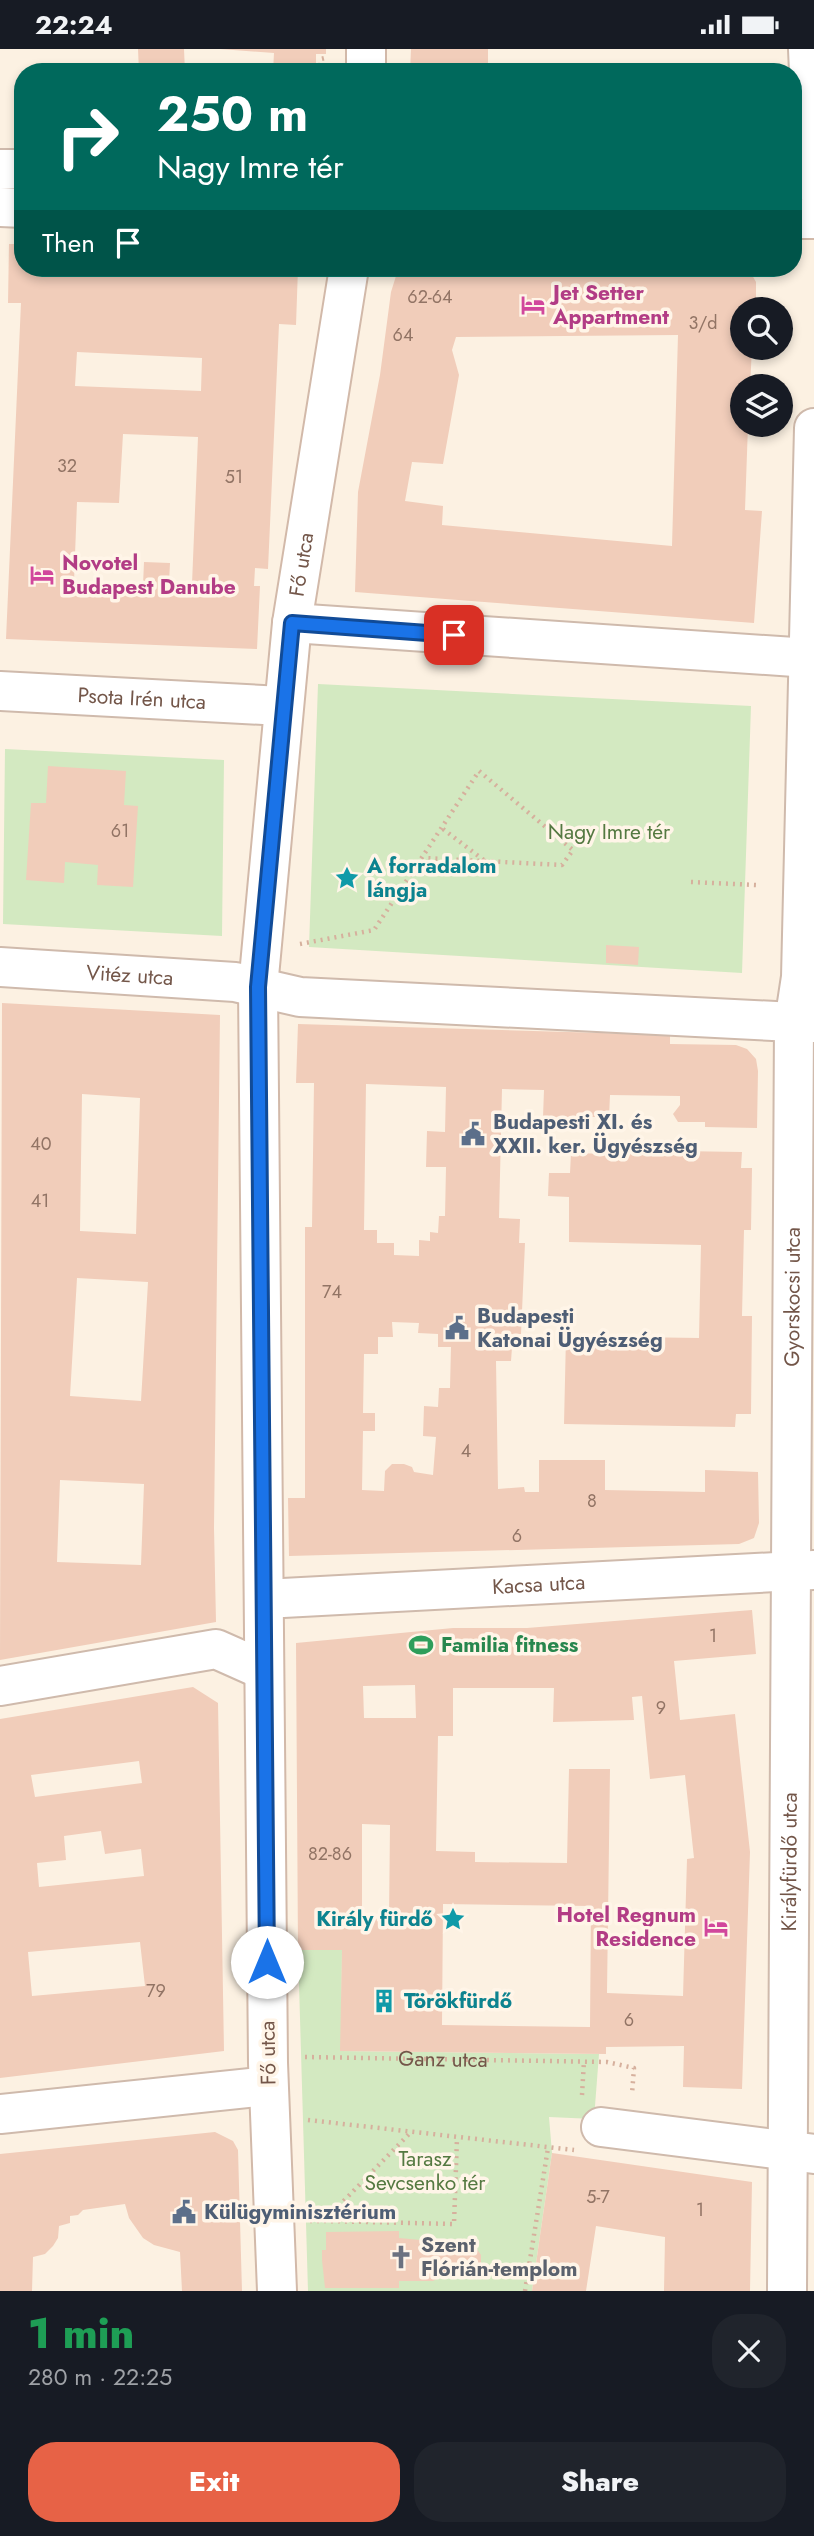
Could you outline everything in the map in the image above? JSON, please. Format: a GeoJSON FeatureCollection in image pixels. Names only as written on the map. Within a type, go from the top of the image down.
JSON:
{"type":"FeatureCollection","features":[{"type":"Feature","properties":{"kind":"street"},"geometry":{"type":"LineString","coordinates":[[808,49],[814,181]]}},
{"type":"Feature","properties":{"kind":"street","name":"Fő utca"},"geometry":{"type":"LineString","coordinates":[[277,2291],[268,2087],[258,987],[282,706],[292,623],[348,277]]}},
{"type":"Feature","properties":{"kind":"street"},"geometry":{"type":"LineString","coordinates":[[258,987],[300,997],[804,1023],[801,977],[814,428]]}},
{"type":"Feature","properties":{"kind":"street"},"geometry":{"type":"LineString","coordinates":[[292,623],[809,658]]}},
{"type":"Feature","properties":{"kind":"street","name":"Psota Irén utca"},"geometry":{"type":"LineString","coordinates":[[0,691],[282,706]]}},
{"type":"Feature","properties":{"kind":"street","name":"Vitéz utca"},"geometry":{"type":"LineString","coordinates":[[0,967],[235,982],[258,987]]}},
{"type":"Feature","properties":{"kind":"street","name":"Gyorskocsi utca"},"geometry":{"type":"LineString","coordinates":[[803,1571],[804,1023]]}},
{"type":"Feature","properties":{"kind":"street","name":"Kacsa utca"},"geometry":{"type":"LineString","coordinates":[[264,1599],[803,1571]]}},
{"type":"Feature","properties":{"kind":"street","name":"Királyfürdő utca"},"geometry":{"type":"LineString","coordinates":[[787,2291],[802,2153],[803,1571]]}},
{"type":"Feature","properties":{"kind":"street"},"geometry":{"type":"LineString","coordinates":[[0,1686],[216,1649],[263,1670]]}},
{"type":"Feature","properties":{"kind":"street"},"geometry":{"type":"LineString","coordinates":[[0,2114],[268,2087]]}},
{"type":"Feature","properties":{"kind":"street"},"geometry":{"type":"LineString","coordinates":[[589,2139],[802,2153]]}},
{"type":"Feature","properties":{"kind":"path"},"geometry":{"type":"LineString","coordinates":[[321,63],[321,59],[325,58]]}},
{"type":"Feature","properties":{"kind":"path"},"geometry":{"type":"LineString","coordinates":[[300,944],[374,930],[479,771],[573,850],[562,865],[424,858]]}},
{"type":"Feature","properties":{"kind":"path"},"geometry":{"type":"LineString","coordinates":[[443,829],[485,861]]}},
{"type":"Feature","properties":{"kind":"path"},"geometry":{"type":"LineString","coordinates":[[691,882],[755,885]]}},
{"type":"Feature","properties":{"kind":"path","name":"Ganz utca"},"geometry":{"type":"LineString","coordinates":[[297,2057],[607,2062]]}},
{"type":"Feature","properties":{"kind":"path"},"geometry":{"type":"LineString","coordinates":[[296,2119],[548,2147],[589,2139]]}},
{"type":"Feature","properties":{"kind":"path"},"geometry":{"type":"LineString","coordinates":[[324,2221],[411,2132]]}},
{"type":"Feature","properties":{"kind":"path"},"geometry":{"type":"LineString","coordinates":[[299,2221],[454,2224],[457,2137]]}},
{"type":"Feature","properties":{"kind":"path"},"geometry":{"type":"LineString","coordinates":[[525,2291],[548,2147]]}},
{"type":"Feature","properties":{"kind":"green space","name":"Nagy Imre tér"},"geometry":{"type":"Polygon","coordinates":[[[318,684],[751,706],[742,973],[309,947],[318,684]]]}},
{"type":"Feature","properties":{"kind":"green space"},"geometry":{"type":"Polygon","coordinates":[[[5,749],[224,760],[222,936],[3,924],[5,749]]]}},
{"type":"Feature","properties":{"kind":"green space","name":"Tarasz Sevcsenko tér"},"geometry":{"type":"Polygon","coordinates":[[[298,1950],[342,1950],[341,2051],[599,2054],[594,2119],[549,2117],[552,2153],[532,2291],[308,2291],[298,1950]]]}},
{"type":"Feature","properties":{"kind":"building"},"geometry":{"type":"Polygon","coordinates":[[[138,49],[184,49],[185,63],[139,63],[138,49]]]}},
{"type":"Feature","properties":{"kind":"building"},"geometry":{"type":"Polygon","coordinates":[[[220,49],[326,49],[326,54],[316,54],[316,63],[273,63],[274,53],[220,49]]]}},
{"type":"Feature","properties":{"kind":"building"},"geometry":{"type":"Polygon","coordinates":[[[411,49],[488,49],[488,63],[410,63],[411,49]]]}},
{"type":"Feature","properties":{"kind":"building"},"geometry":{"type":"Polygon","coordinates":[[[9,244],[14,244],[14,277],[298,277],[296,325],[279,324],[268,569],[255,568],[254,586],[260,586],[257,649],[6,639],[21,303],[8,303],[9,244]],[[77,352],[75,386],[201,391],[202,358],[77,352]],[[123,434],[119,503],[77,502],[74,582],[143,585],[144,562],[170,563],[169,583],[192,584],[198,437],[123,434]]]}},
{"type":"Feature","properties":{"kind":"building"},"geometry":{"type":"Polygon","coordinates":[[[396,277],[753,277],[756,282],[756,297],[730,297],[730,360],[751,360],[751,374],[730,374],[730,437],[748,437],[745,510],[762,511],[754,623],[355,592],[358,492],[380,375],[391,292],[396,277]],[[678,335],[456,337],[452,350],[459,375],[443,464],[412,462],[405,501],[443,506],[442,525],[672,546],[678,335]]]}},
{"type":"Feature","properties":{"kind":"building"},"geometry":{"type":"Polygon","coordinates":[[[48,766],[126,771],[124,805],[138,806],[133,887],[97,885],[98,865],[65,862],[64,883],[26,880],[31,803],[46,803],[48,766]]]}},
{"type":"Feature","properties":{"kind":"building"},"geometry":{"type":"Polygon","coordinates":[[[606,945],[639,947],[638,965],[606,963],[606,945]]]}},
{"type":"Feature","properties":{"kind":"building"},"geometry":{"type":"Polygon","coordinates":[[[2,1003],[220,1015],[214,1528],[216,1622],[0,1660],[2,1003]],[[82,1094],[80,1231],[136,1234],[140,1098],[82,1094]],[[77,1278],[70,1396],[141,1401],[148,1282],[77,1278]],[[60,1480],[57,1562],[141,1565],[144,1484],[60,1480]]]}},
{"type":"Feature","properties":{"kind":"building"},"geometry":{"type":"Polygon","coordinates":[[[298,1024],[670,1035],[670,1044],[736,1045],[747,1049],[756,1059],[758,1071],[757,1128],[705,1127],[705,1122],[678,1122],[673,1114],[680,1105],[680,1096],[610,1095],[609,1117],[591,1117],[591,1128],[562,1127],[562,1118],[543,1117],[544,1090],[502,1089],[499,1218],[520,1219],[519,1243],[525,1243],[521,1334],[513,1334],[511,1361],[496,1361],[498,1489],[524,1487],[525,1492],[539,1492],[539,1460],[605,1460],[605,1490],[705,1492],[705,1470],[758,1472],[759,1523],[754,1538],[739,1544],[289,1556],[288,1498],[305,1498],[305,1227],[312,1227],[314,1083],[296,1083],[298,1024]],[[366,1084],[364,1230],[377,1230],[377,1243],[394,1243],[394,1255],[419,1256],[419,1240],[430,1241],[430,1232],[438,1233],[439,1216],[445,1216],[446,1167],[426,1167],[427,1131],[445,1132],[446,1087],[366,1084]],[[392,1322],[393,1337],[378,1337],[378,1354],[364,1354],[363,1413],[375,1413],[375,1431],[363,1431],[362,1490],[384,1491],[385,1471],[392,1464],[404,1464],[412,1467],[414,1472],[433,1475],[436,1437],[423,1436],[424,1406],[438,1407],[439,1388],[450,1388],[451,1347],[438,1347],[438,1334],[418,1333],[419,1323],[392,1322]]]}},
{"type":"Feature","properties":{"kind":"building"},"geometry":{"type":"Polygon","coordinates":[[[612,1140],[678,1141],[678,1151],[742,1152],[741,1168],[752,1168],[751,1230],[744,1230],[742,1316],[752,1316],[751,1414],[736,1414],[735,1427],[564,1424],[566,1336],[699,1338],[701,1245],[569,1242],[569,1197],[548,1196],[549,1173],[570,1173],[571,1153],[612,1154],[612,1140]]]}},
{"type":"Feature","properties":{"kind":"building"},"geometry":{"type":"Polygon","coordinates":[[[752,1610],[756,1654],[674,1661],[680,1720],[735,1714],[750,1852],[742,2089],[683,2087],[684,2046],[606,2047],[606,2054],[340,2051],[342,1950],[298,1950],[296,1643],[453,1628],[527,1628],[752,1610]],[[415,1685],[363,1686],[364,1718],[416,1718],[415,1685]],[[453,1688],[453,1736],[438,1736],[436,1851],[475,1852],[475,1862],[567,1863],[569,1769],[610,1769],[607,1993],[683,1996],[687,1859],[694,1858],[685,1775],[650,1779],[642,1696],[632,1697],[634,1720],[553,1722],[554,1688],[453,1688]],[[362,1824],[362,1918],[389,1919],[390,1825],[362,1824]],[[443,1904],[442,2025],[590,2027],[591,1906],[443,1904]]]}},
{"type":"Feature","properties":{"kind":"building"},"geometry":{"type":"Polygon","coordinates":[[[193,1687],[218,1703],[224,2051],[0,2078],[0,1719],[193,1687]],[[139,1761],[31,1775],[35,1797],[142,1783],[139,1761]],[[101,1831],[64,1836],[66,1860],[37,1863],[39,1887],[144,1876],[141,1849],[105,1854],[101,1831]],[[140,1942],[28,1952],[32,1996],[145,1986],[140,1942]]]}},
{"type":"Feature","properties":{"kind":"building","name":"Külügyminisztérium"},"geometry":{"type":"Polygon","coordinates":[[[215,2132],[233,2141],[238,2150],[242,2291],[182,2291],[180,2252],[154,2245],[143,2238],[129,2218],[125,2204],[83,2210],[78,2215],[70,2216],[70,2223],[59,2226],[58,2238],[53,2246],[45,2254],[33,2257],[32,2291],[0,2291],[0,2154],[215,2132]]]}},
{"type":"Feature","properties":{"kind":"building"},"geometry":{"type":"Polygon","coordinates":[[[552,2153],[752,2182],[750,2291],[664,2291],[665,2237],[596,2226],[586,2291],[532,2291],[552,2153]]]}},
{"type":"Feature","properties":{"kind":"building","name":"Szent Flórián-templom"},"geometry":{"type":"Polygon","coordinates":[[[399,2231],[399,2238],[474,2245],[481,2255],[481,2264],[473,2273],[447,2273],[433,2281],[399,2281],[399,2288],[325,2288],[322,2250],[326,2250],[326,2232],[399,2231]]]}},
{"type":"Feature","properties":{"kind":"place","name":"Jet Setter Appartment"},"geometry":{"type":"Point","coordinates":[533,305]}},
{"type":"Feature","properties":{"kind":"place","name":"Novotel Budapest Danube"},"geometry":{"type":"Point","coordinates":[42,575]}},
{"type":"Feature","properties":{"kind":"place","name":"A forradalom lángja"},"geometry":{"type":"Point","coordinates":[347,878]}},
{"type":"Feature","properties":{"kind":"place","name":"Budapesti XI. és XXII. ker. Ügyészség"},"geometry":{"type":"Point","coordinates":[473,1134]}},
{"type":"Feature","properties":{"kind":"place","name":"Budapesti Katonai Ügyészség"},"geometry":{"type":"Point","coordinates":[457,1328]}},
{"type":"Feature","properties":{"kind":"place","name":"Familia fitness"},"geometry":{"type":"Point","coordinates":[421,1645]}},
{"type":"Feature","properties":{"kind":"place","name":"Király fürdő"},"geometry":{"type":"Point","coordinates":[453,1919]}},
{"type":"Feature","properties":{"kind":"place","name":"Hotel Regnum Residence"},"geometry":{"type":"Point","coordinates":[716,1927]}},
{"type":"Feature","properties":{"kind":"place","name":"Törökfürdő"},"geometry":{"type":"Point","coordinates":[384,2001]}},
{"type":"Feature","properties":{"kind":"place","name":"Külügyminisztérium"},"geometry":{"type":"Point","coordinates":[184,2212]}},
{"type":"Feature","properties":{"kind":"place","name":"Szent Flórián-templom"},"geometry":{"type":"Point","coordinates":[401,2257]}},
{"type":"Feature","properties":{"kind":"route"},"geometry":{"type":"LineString","coordinates":[[267,1962],[258,987],[282,706],[292,623],[454,635]]}}]}
